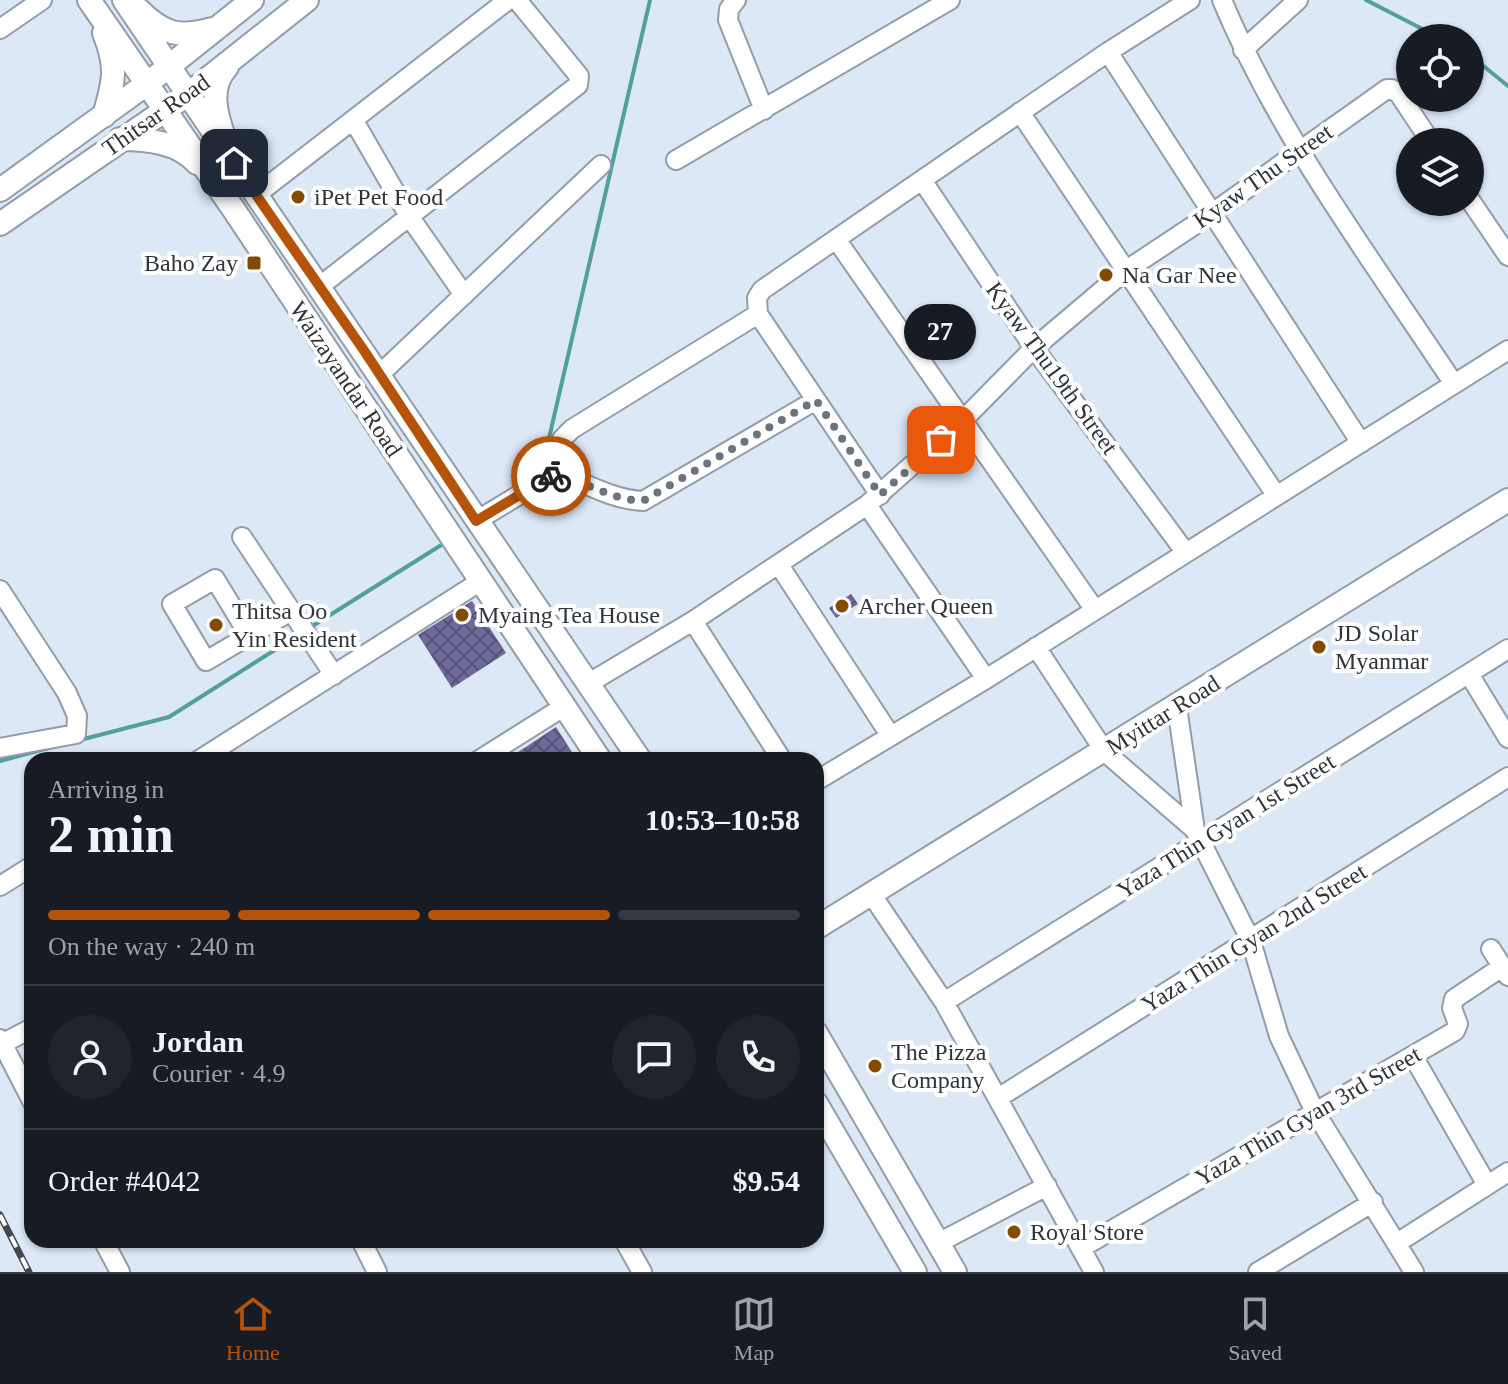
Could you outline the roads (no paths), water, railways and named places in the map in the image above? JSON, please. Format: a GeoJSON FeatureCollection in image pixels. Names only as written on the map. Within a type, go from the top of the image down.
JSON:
{"type":"FeatureCollection","features":[{"type":"Feature","properties":{"kind":"main road"},"geometry":{"type":"LineString","coordinates":[[127,0],[152,24],[174,33],[187,36],[217,28]]}},
{"type":"Feature","properties":{"kind":"main road","name":"Waizayandar Road"},"geometry":{"type":"LineString","coordinates":[[127,0],[187,95],[635,752]]}},
{"type":"Feature","properties":{"kind":"main road","name":"Thitsar Road"},"geometry":{"type":"LineString","coordinates":[[0,190],[148,83],[252,0]]}},
{"type":"Feature","properties":{"kind":"main road","name":"Thitsar Road"},"geometry":{"type":"LineString","coordinates":[[0,224],[187,95],[307,0]]}},
{"type":"Feature","properties":{"kind":"main road"},"geometry":{"type":"LineString","coordinates":[[90,1],[115,67],[113,89],[104,116]]}},
{"type":"Feature","properties":{"kind":"main road","name":"Waizayandar Road"},"geometry":{"type":"LineString","coordinates":[[90,1],[595,752]]}},
{"type":"Feature","properties":{"kind":"main road"},"geometry":{"type":"LineString","coordinates":[[232,61],[222,72],[214,97],[218,119],[234,163]]}},
{"type":"Feature","properties":{"kind":"main road"},"geometry":{"type":"LineString","coordinates":[[120,139],[142,139],[168,145],[190,155],[212,179]]}},
{"type":"Feature","properties":{"kind":"main road"},"geometry":{"type":"LineString","coordinates":[[385,438],[412,422]]}},
{"type":"Feature","properties":{"kind":"main road","name":"Myittar Road"},"geometry":{"type":"LineString","coordinates":[[824,923],[1508,500]]}},
{"type":"Feature","properties":{"kind":"main road"},"geometry":{"type":"LineString","coordinates":[[824,1047],[955,1272]]}},
{"type":"Feature","properties":{"kind":"main road"},"geometry":{"type":"LineString","coordinates":[[824,1117],[915,1272]]}},
{"type":"Feature","properties":{"kind":"street"},"geometry":{"type":"LineString","coordinates":[[0,29],[42,0]]}},
{"type":"Feature","properties":{"kind":"street"},"geometry":{"type":"LineString","coordinates":[[256,195],[508,0]]}},
{"type":"Feature","properties":{"kind":"street"},"geometry":{"type":"LineString","coordinates":[[320,286],[581,81],[517,0]]}},
{"type":"Feature","properties":{"kind":"street"},"geometry":{"type":"LineString","coordinates":[[736,0],[729,9],[728,20],[764,110]]}},
{"type":"Feature","properties":{"kind":"street"},"geometry":{"type":"LineString","coordinates":[[676,160],[950,0]]}},
{"type":"Feature","properties":{"kind":"street"},"geometry":{"type":"LineString","coordinates":[[986,679],[874,500],[816,400],[758,314],[757,298],[762,290],[1020,112],[1190,0]]}},
{"type":"Feature","properties":{"kind":"street"},"geometry":{"type":"LineString","coordinates":[[1222,0],[1243,50],[1301,151],[1454,384]]}},
{"type":"Feature","properties":{"kind":"street"},"geometry":{"type":"LineString","coordinates":[[1243,50],[1298,0]]}},
{"type":"Feature","properties":{"kind":"street"},"geometry":{"type":"LineString","coordinates":[[1108,52],[1361,443]]}},
{"type":"Feature","properties":{"kind":"street","name":"Kyaw Thu Street"},"geometry":{"type":"LineString","coordinates":[[589,683],[693,621],[874,500],[962,421],[1034,348],[1125,271],[1387,89],[1399,94],[1422,128]]}},
{"type":"Feature","properties":{"kind":"street"},"geometry":{"type":"LineString","coordinates":[[1020,112],[1276,495]]}},
{"type":"Feature","properties":{"kind":"street"},"geometry":{"type":"LineString","coordinates":[[354,121],[409,216],[464,295]]}},
{"type":"Feature","properties":{"kind":"street"},"geometry":{"type":"LineString","coordinates":[[380,374],[601,165]]}},
{"type":"Feature","properties":{"kind":"street","name":"Kyaw Thu19th Street"},"geometry":{"type":"LineString","coordinates":[[922,180],[1034,348],[1186,553]]}},
{"type":"Feature","properties":{"kind":"street"},"geometry":{"type":"LineString","coordinates":[[1481,216],[1508,256]]}},
{"type":"Feature","properties":{"kind":"street"},"geometry":{"type":"LineString","coordinates":[[836,239],[1095,610]]}},
{"type":"Feature","properties":{"kind":"street"},"geometry":{"type":"LineString","coordinates":[[557,472],[562,439],[572,429],[758,314]]}},
{"type":"Feature","properties":{"kind":"street"},"geometry":{"type":"LineString","coordinates":[[824,776],[986,679],[1508,350]]}},
{"type":"Feature","properties":{"kind":"street"},"geometry":{"type":"LineString","coordinates":[[557,472],[602,491],[643,501],[816,400]]}},
{"type":"Feature","properties":{"kind":"street"},"geometry":{"type":"LineString","coordinates":[[476,521],[557,472]]}},
{"type":"Feature","properties":{"kind":"street"},"geometry":{"type":"LineString","coordinates":[[242,537],[334,675]]}},
{"type":"Feature","properties":{"kind":"street"},"geometry":{"type":"LineString","coordinates":[[779,565],[890,735]]}},
{"type":"Feature","properties":{"kind":"street"},"geometry":{"type":"LineString","coordinates":[[249,635],[215,579],[172,604],[206,661],[291,611]]}},
{"type":"Feature","properties":{"kind":"street"},"geometry":{"type":"LineString","coordinates":[[212,752],[481,581]]}},
{"type":"Feature","properties":{"kind":"street"},"geometry":{"type":"LineString","coordinates":[[0,748],[76,734],[77,716],[67,693],[1,594]]}},
{"type":"Feature","properties":{"kind":"street"},"geometry":{"type":"LineString","coordinates":[[693,621],[777,752]]}},
{"type":"Feature","properties":{"kind":"street"},"geometry":{"type":"LineString","coordinates":[[1036,647],[1105,752],[1198,837]]}},
{"type":"Feature","properties":{"kind":"street","name":"Yaza Thin Gyan 1st Street"},"geometry":{"type":"LineString","coordinates":[[944,1002],[1198,837],[1508,649]]}},
{"type":"Feature","properties":{"kind":"street"},"geometry":{"type":"LineString","coordinates":[[1469,674],[1508,738]]}},
{"type":"Feature","properties":{"kind":"street"},"geometry":{"type":"LineString","coordinates":[[492,752],[565,706]]}},
{"type":"Feature","properties":{"kind":"street"},"geometry":{"type":"LineString","coordinates":[[1177,707],[1198,837],[1251,941],[1279,1036],[1315,1112],[1414,1272]]}},
{"type":"Feature","properties":{"kind":"street","name":"Yaza Thin Gyan 2nd Street"},"geometry":{"type":"LineString","coordinates":[[998,1098],[1508,777]]}},
{"type":"Feature","properties":{"kind":"street"},"geometry":{"type":"LineString","coordinates":[[0,886],[24,871]]}},
{"type":"Feature","properties":{"kind":"street"},"geometry":{"type":"LineString","coordinates":[[872,895],[944,1002],[1094,1272]]}},
{"type":"Feature","properties":{"kind":"street"},"geometry":{"type":"LineString","coordinates":[[1491,949],[1505,971]]}},
{"type":"Feature","properties":{"kind":"street","name":"Yaza Thin Gyan 3rd Street"},"geometry":{"type":"LineString","coordinates":[[1081,1248],[1455,1031],[1458,1024],[1452,1008],[1454,999],[1505,971]]}},
{"type":"Feature","properties":{"kind":"street"},"geometry":{"type":"LineString","coordinates":[[24,1031],[1,1041],[24,1086]]}},
{"type":"Feature","properties":{"kind":"street"},"geometry":{"type":"LineString","coordinates":[[1413,1056],[1487,1185]]}},
{"type":"Feature","properties":{"kind":"street"},"geometry":{"type":"LineString","coordinates":[[1397,1243],[1508,1172]]}},
{"type":"Feature","properties":{"kind":"street"},"geometry":{"type":"LineString","coordinates":[[938,1243],[1047,1186]]}},
{"type":"Feature","properties":{"kind":"street"},"geometry":{"type":"LineString","coordinates":[[1258,1272],[1373,1202]]}},
{"type":"Feature","properties":{"kind":"street"},"geometry":{"type":"LineString","coordinates":[[107,1248],[120,1272]]}},
{"type":"Feature","properties":{"kind":"street"},"geometry":{"type":"LineString","coordinates":[[365,1248],[377,1272]]}},
{"type":"Feature","properties":{"kind":"street"},"geometry":{"type":"LineString","coordinates":[[628,1248],[642,1272]]}},
{"type":"Feature","properties":{"kind":"waterway"},"geometry":{"type":"LineString","coordinates":[[541,473],[650,0]]}},
{"type":"Feature","properties":{"kind":"waterway"},"geometry":{"type":"LineString","coordinates":[[1366,0],[1413,24]]}},
{"type":"Feature","properties":{"kind":"waterway"},"geometry":{"type":"LineString","coordinates":[[1484,66],[1508,86]]}},
{"type":"Feature","properties":{"kind":"waterway"},"geometry":{"type":"LineString","coordinates":[[311,627],[446,542]]}},
{"type":"Feature","properties":{"kind":"waterway"},"geometry":{"type":"LineString","coordinates":[[80,740],[169,717],[300,634]]}},
{"type":"Feature","properties":{"kind":"waterway"},"geometry":{"type":"LineString","coordinates":[[33,752],[52,747]]}},
{"type":"Feature","properties":{"kind":"waterway"},"geometry":{"type":"LineString","coordinates":[[0,761],[24,755]]}},
{"type":"Feature","properties":{"kind":"railway"},"geometry":{"type":"LineString","coordinates":[[0,1215],[29,1272]]}},
{"type":"Feature","properties":{"kind":"place","name":"iPet Pet Food"},"geometry":{"type":"Point","coordinates":[298,197]}},
{"type":"Feature","properties":{"kind":"place","name":"Baho Zay"},"geometry":{"type":"Point","coordinates":[254,263]}},
{"type":"Feature","properties":{"kind":"place","name":"Na Gar Nee"},"geometry":{"type":"Point","coordinates":[1106,275]}},
{"type":"Feature","properties":{"kind":"place","name":"27"},"geometry":{"type":"Point","coordinates":[941,440]}},
{"type":"Feature","properties":{"kind":"place","name":"Archer Queen"},"geometry":{"type":"Point","coordinates":[842,606]}},
{"type":"Feature","properties":{"kind":"place","name":"Myaing Tea House"},"geometry":{"type":"Point","coordinates":[462,615]}},
{"type":"Feature","properties":{"kind":"place","name":"Thitsa Oo Yin Resident"},"geometry":{"type":"Point","coordinates":[216,625]}},
{"type":"Feature","properties":{"kind":"place","name":"JD Solar Myanmar"},"geometry":{"type":"Point","coordinates":[1319,647]}},
{"type":"Feature","properties":{"kind":"place","name":"The Pizza Company"},"geometry":{"type":"Point","coordinates":[875,1066]}},
{"type":"Feature","properties":{"kind":"place","name":"Royal Store"},"geometry":{"type":"Point","coordinates":[1014,1232]}}]}
